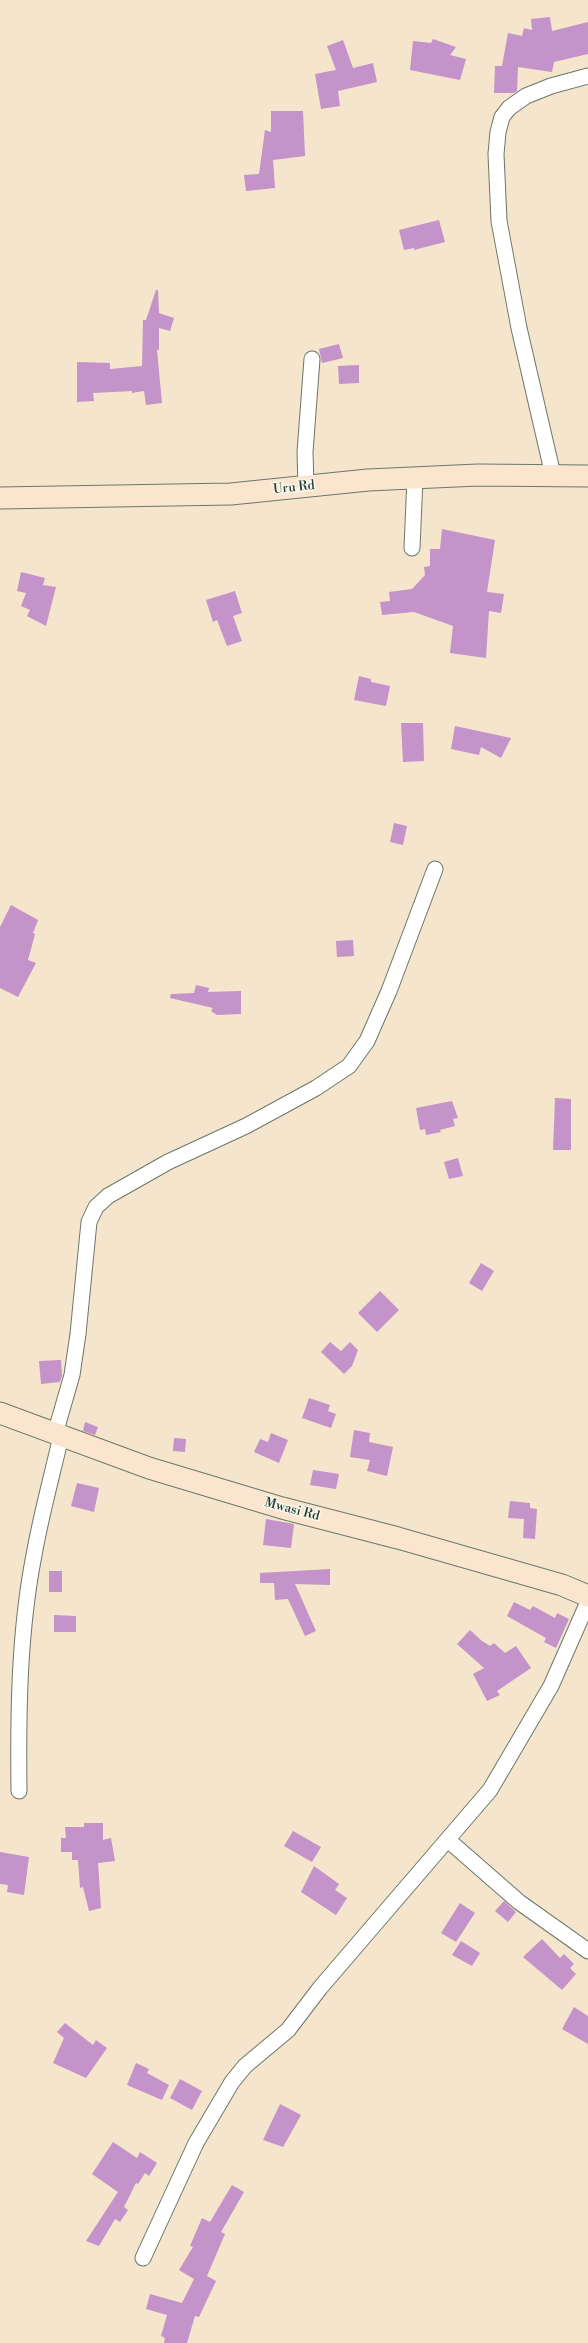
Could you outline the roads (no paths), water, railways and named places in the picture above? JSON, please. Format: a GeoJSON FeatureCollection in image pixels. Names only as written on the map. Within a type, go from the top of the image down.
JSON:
{"type":"FeatureCollection","features":[{"type":"Feature","properties":{"kind":"street"},"geometry":{"type":"LineString","coordinates":[[553,475],[519,328],[499,220],[496,154],[498,132],[506,112],[526,96],[551,86],[588,76]]}},
{"type":"Feature","properties":{"kind":"street"},"geometry":{"type":"LineString","coordinates":[[306,486],[305,452],[312,359]]}},
{"type":"Feature","properties":{"kind":"street","name":"Uru Rd"},"geometry":{"type":"LineString","coordinates":[[0,498],[231,494],[306,486],[478,475],[588,476]]}},
{"type":"Feature","properties":{"kind":"street"},"geometry":{"type":"LineString","coordinates":[[412,548],[415,478]]}},
{"type":"Feature","properties":{"kind":"street"},"geometry":{"type":"LineString","coordinates":[[19,1791],[19,1707],[27,1601],[34,1554],[58,1435],[72,1375],[78,1334],[88,1222],[96,1207],[108,1196],[162,1166],[246,1126],[316,1088],[349,1066],[367,1041],[389,991],[435,869]]}},
{"type":"Feature","properties":{"kind":"street","name":"Mwasi Rd"},"geometry":{"type":"LineString","coordinates":[[0,1414],[149,1468],[267,1504],[398,1538],[562,1585],[588,1596]]}},
{"type":"Feature","properties":{"kind":"street"},"geometry":{"type":"LineString","coordinates":[[142,2258],[196,2143],[232,2082],[245,2066],[288,2030],[320,1988],[476,1809],[512,1755],[551,1686],[588,1602]]}},
{"type":"Feature","properties":{"kind":"street"},"geometry":{"type":"LineString","coordinates":[[448,1840],[519,1902],[588,1951]]}}]}
